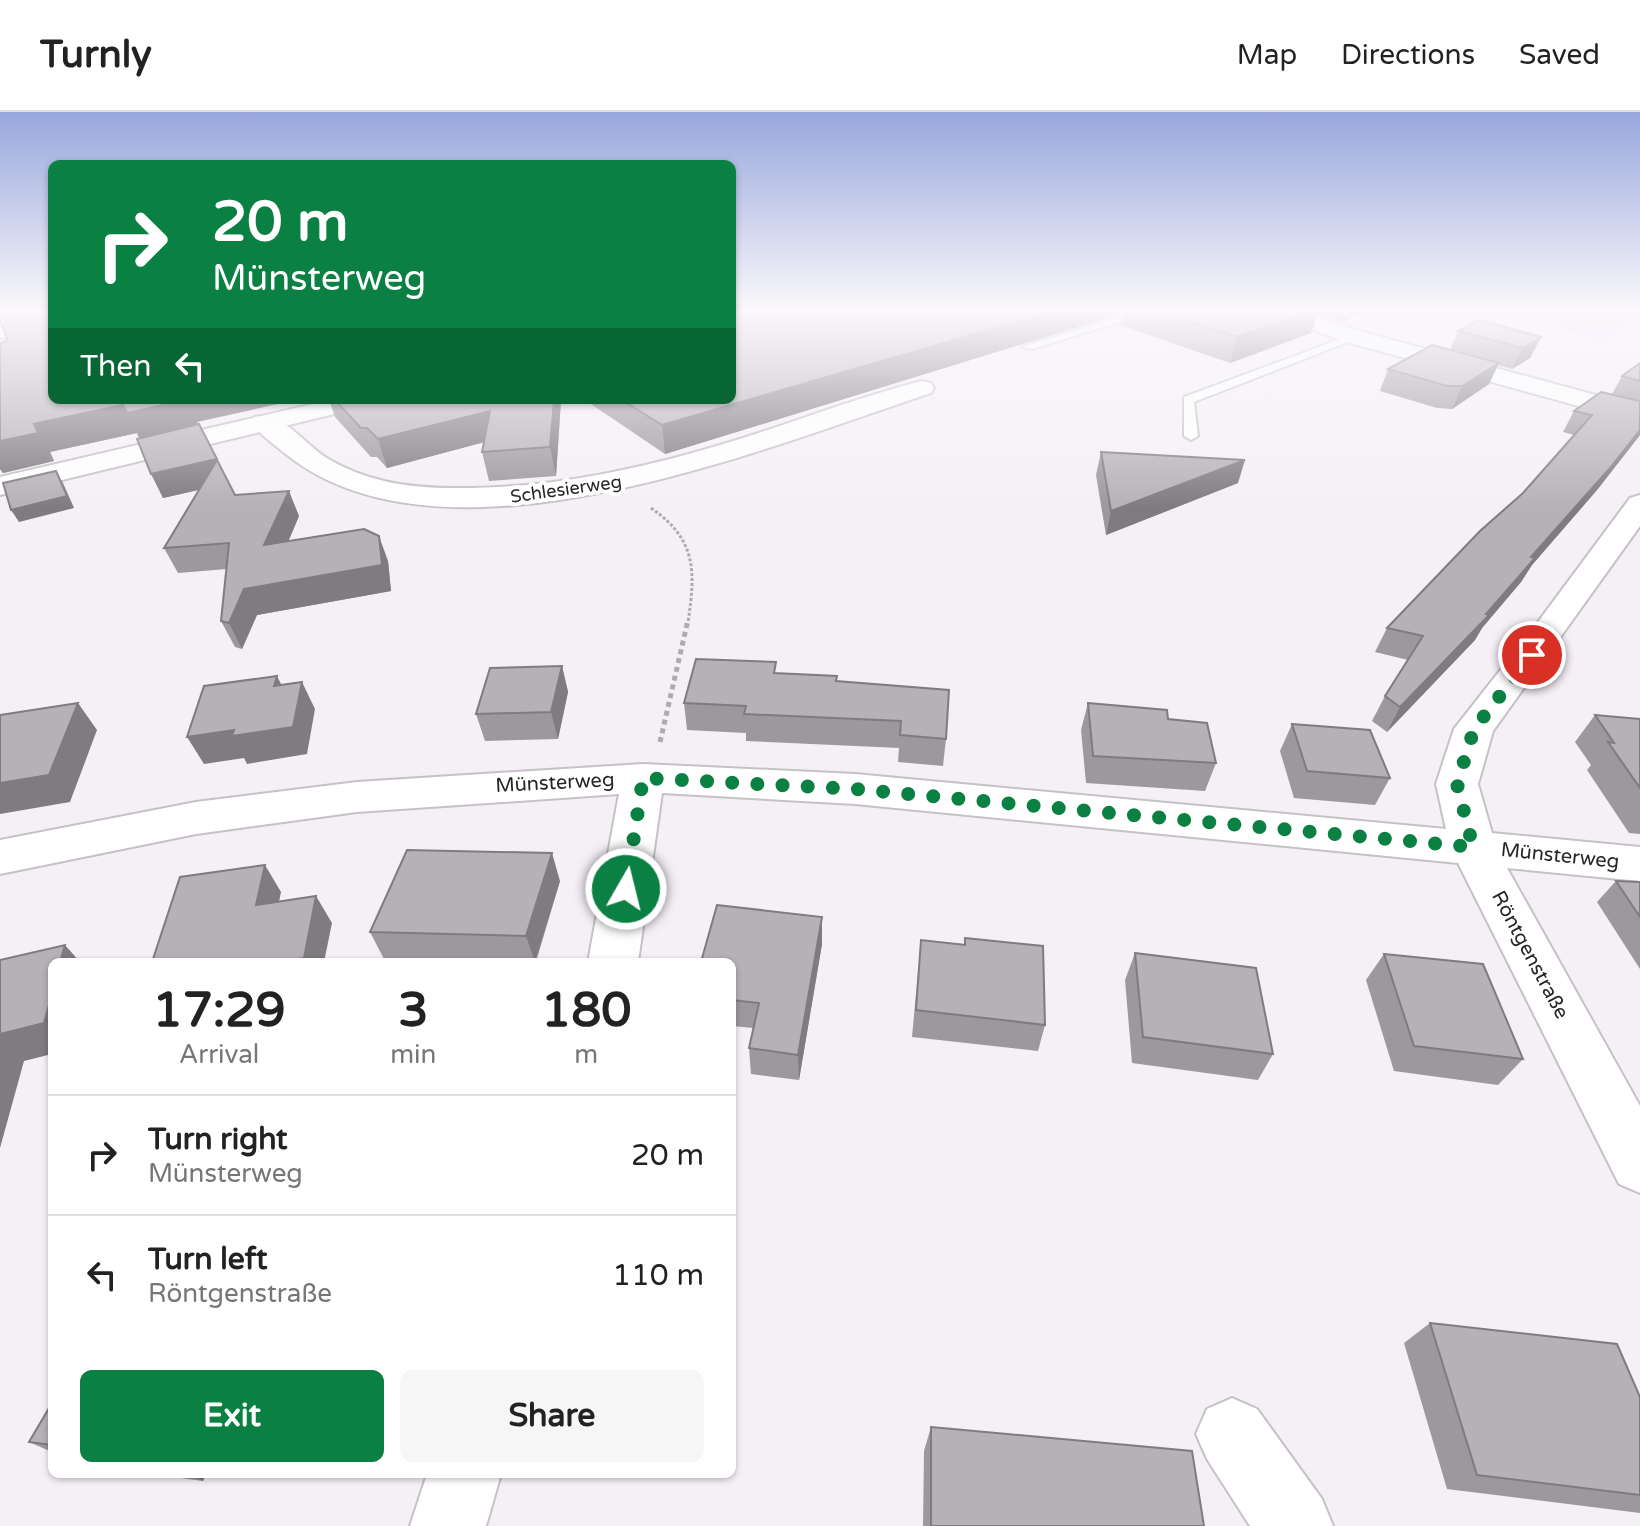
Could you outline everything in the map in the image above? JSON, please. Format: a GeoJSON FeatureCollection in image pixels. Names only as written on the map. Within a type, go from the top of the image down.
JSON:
{"type":"FeatureCollection","features":[{"type":"Feature","properties":{"kind":"street"},"geometry":{"type":"LineString","coordinates":[[1497,376],[1640,415]]}},
{"type":"Feature","properties":{"kind":"street","name":"Schlesierweg"},"geometry":{"type":"LineString","coordinates":[[264,422],[312,463],[350,481],[390,492],[489,498],[562,493],[618,484],[922,388]]}},
{"type":"Feature","properties":{"kind":"street"},"geometry":{"type":"LineString","coordinates":[[0,486],[344,404]]}},
{"type":"Feature","properties":{"kind":"street","name":"Röntgenstraße"},"geometry":{"type":"LineString","coordinates":[[1640,504],[1551,630],[1474,729],[1457,784],[1473,847],[1640,1164]]}},
{"type":"Feature","properties":{"kind":"street"},"geometry":{"type":"LineString","coordinates":[[614,958],[643,778]]}},
{"type":"Feature","properties":{"kind":"street","name":"Münsterweg"},"geometry":{"type":"LineString","coordinates":[[0,857],[196,818],[357,797],[643,778],[855,789],[1640,864]]}},
{"type":"Feature","properties":{"kind":"street"},"geometry":{"type":"LineString","coordinates":[[1232,1434],[1295,1526]]}},
{"type":"Feature","properties":{"kind":"street"},"geometry":{"type":"LineString","coordinates":[[448,1526],[463,1478]]}},
{"type":"Feature","properties":{"kind":"lane"},"geometry":{"type":"LineString","coordinates":[[1191,436],[1188,400],[1252,376]]}},
{"type":"Feature","properties":{"kind":"path"},"geometry":{"type":"LineString","coordinates":[[618,484],[683,533],[692,572],[685,628],[658,750],[643,778]]}},
{"type":"Feature","properties":{"kind":"building"},"geometry":{"type":"Polygon","coordinates":[[[0,376],[48,376],[48,404],[168,404],[127,413],[123,405],[38,423],[34,424],[38,433],[0,441],[0,376]]]}},
{"type":"Feature","properties":{"kind":"building"},"geometry":{"type":"Polygon","coordinates":[[[736,376],[830,376],[736,403],[736,376]]]}},
{"type":"Feature","properties":{"kind":"building"},"geometry":{"type":"Polygon","coordinates":[[[1412,376],[1478,376],[1462,386],[1447,386],[1412,376]]]}},
{"type":"Feature","properties":{"kind":"building"},"geometry":{"type":"Polygon","coordinates":[[[1622,376],[1640,376],[1640,381],[1622,376]]]}},
{"type":"Feature","properties":{"kind":"building"},"geometry":{"type":"Polygon","coordinates":[[[1601,392],[1640,401],[1640,430],[1531,557],[1535,558],[1486,614],[1489,615],[1400,707],[1385,696],[1423,636],[1387,628],[1480,531],[1523,493],[1592,415],[1574,411],[1601,392]]]}},
{"type":"Feature","properties":{"kind":"building"},"geometry":{"type":"Polygon","coordinates":[[[339,404],[554,404],[550,447],[482,452],[490,411],[378,439],[367,428],[361,428],[339,404]]]}},
{"type":"Feature","properties":{"kind":"building"},"geometry":{"type":"Polygon","coordinates":[[[628,404],[734,404],[662,425],[628,404]]]}},
{"type":"Feature","properties":{"kind":"building"},"geometry":{"type":"Polygon","coordinates":[[[199,424],[217,459],[151,474],[137,439],[199,424]]]}},
{"type":"Feature","properties":{"kind":"building"},"geometry":{"type":"Polygon","coordinates":[[[1101,452],[1245,460],[1111,511],[1101,452]]]}},
{"type":"Feature","properties":{"kind":"building"},"geometry":{"type":"Polygon","coordinates":[[[217,460],[235,495],[289,491],[264,545],[364,529],[379,536],[382,565],[244,589],[229,623],[221,621],[229,543],[164,548],[217,460]]]}},
{"type":"Feature","properties":{"kind":"building"},"geometry":{"type":"Polygon","coordinates":[[[56,471],[67,496],[11,510],[3,483],[56,471]]]}},
{"type":"Feature","properties":{"kind":"building"},"geometry":{"type":"Polygon","coordinates":[[[696,659],[776,662],[774,673],[837,676],[836,681],[949,690],[946,739],[900,735],[901,721],[744,714],[746,706],[684,703],[696,659]]]}},
{"type":"Feature","properties":{"kind":"building"},"geometry":{"type":"Polygon","coordinates":[[[562,666],[551,712],[476,714],[490,668],[562,666]]]}},
{"type":"Feature","properties":{"kind":"building"},"geometry":{"type":"Polygon","coordinates":[[[277,676],[274,686],[302,682],[293,727],[232,736],[234,730],[187,737],[204,686],[277,676]]]}},
{"type":"Feature","properties":{"kind":"building"},"geometry":{"type":"Polygon","coordinates":[[[78,703],[49,775],[0,783],[0,715],[78,703]]]}},
{"type":"Feature","properties":{"kind":"building"},"geometry":{"type":"Polygon","coordinates":[[[1088,703],[1167,710],[1168,719],[1207,723],[1216,763],[1093,756],[1088,703]]]}},
{"type":"Feature","properties":{"kind":"building"},"geometry":{"type":"Polygon","coordinates":[[[1595,715],[1640,719],[1640,788],[1608,742],[1614,743],[1595,715]]]}},
{"type":"Feature","properties":{"kind":"building"},"geometry":{"type":"Polygon","coordinates":[[[1292,724],[1370,730],[1390,778],[1307,771],[1292,724]]]}},
{"type":"Feature","properties":{"kind":"building"},"geometry":{"type":"Polygon","coordinates":[[[407,850],[552,853],[526,936],[370,932],[407,850]]]}},
{"type":"Feature","properties":{"kind":"building"},"geometry":{"type":"Polygon","coordinates":[[[265,865],[256,905],[316,896],[304,958],[153,958],[180,877],[265,865]]]}},
{"type":"Feature","properties":{"kind":"building"},"geometry":{"type":"Polygon","coordinates":[[[1616,881],[1640,882],[1640,917],[1616,881]]]}},
{"type":"Feature","properties":{"kind":"building"},"geometry":{"type":"Polygon","coordinates":[[[717,905],[822,917],[798,1055],[749,1048],[759,1003],[736,1000],[736,958],[702,958],[717,905]]]}},
{"type":"Feature","properties":{"kind":"building"},"geometry":{"type":"Polygon","coordinates":[[[965,938],[1043,946],[1045,1025],[916,1010],[921,940],[965,945],[965,938]]]}},
{"type":"Feature","properties":{"kind":"building"},"geometry":{"type":"Polygon","coordinates":[[[65,945],[61,958],[48,958],[48,1008],[44,1023],[0,1034],[0,960],[65,945]]]}},
{"type":"Feature","properties":{"kind":"building"},"geometry":{"type":"Polygon","coordinates":[[[1135,953],[1256,968],[1273,1054],[1143,1037],[1135,953]]]}},
{"type":"Feature","properties":{"kind":"building"},"geometry":{"type":"Polygon","coordinates":[[[1384,954],[1483,964],[1523,1059],[1414,1046],[1384,954]]]}},
{"type":"Feature","properties":{"kind":"building"},"geometry":{"type":"Polygon","coordinates":[[[1430,1323],[1617,1344],[1640,1397],[1640,1495],[1477,1475],[1430,1323]]]}},
{"type":"Feature","properties":{"kind":"building"},"geometry":{"type":"Polygon","coordinates":[[[48,1410],[48,1444],[29,1442],[48,1410]]]}},
{"type":"Feature","properties":{"kind":"building"},"geometry":{"type":"Polygon","coordinates":[[[931,1427],[1192,1451],[1204,1526],[931,1526],[931,1427]]]}},
{"type":"Feature","properties":{"kind":"route"},"geometry":{"type":"LineString","coordinates":[[626,889],[643,778],[855,789],[1473,847],[1457,784],[1474,729],[1532,655]]}}]}
